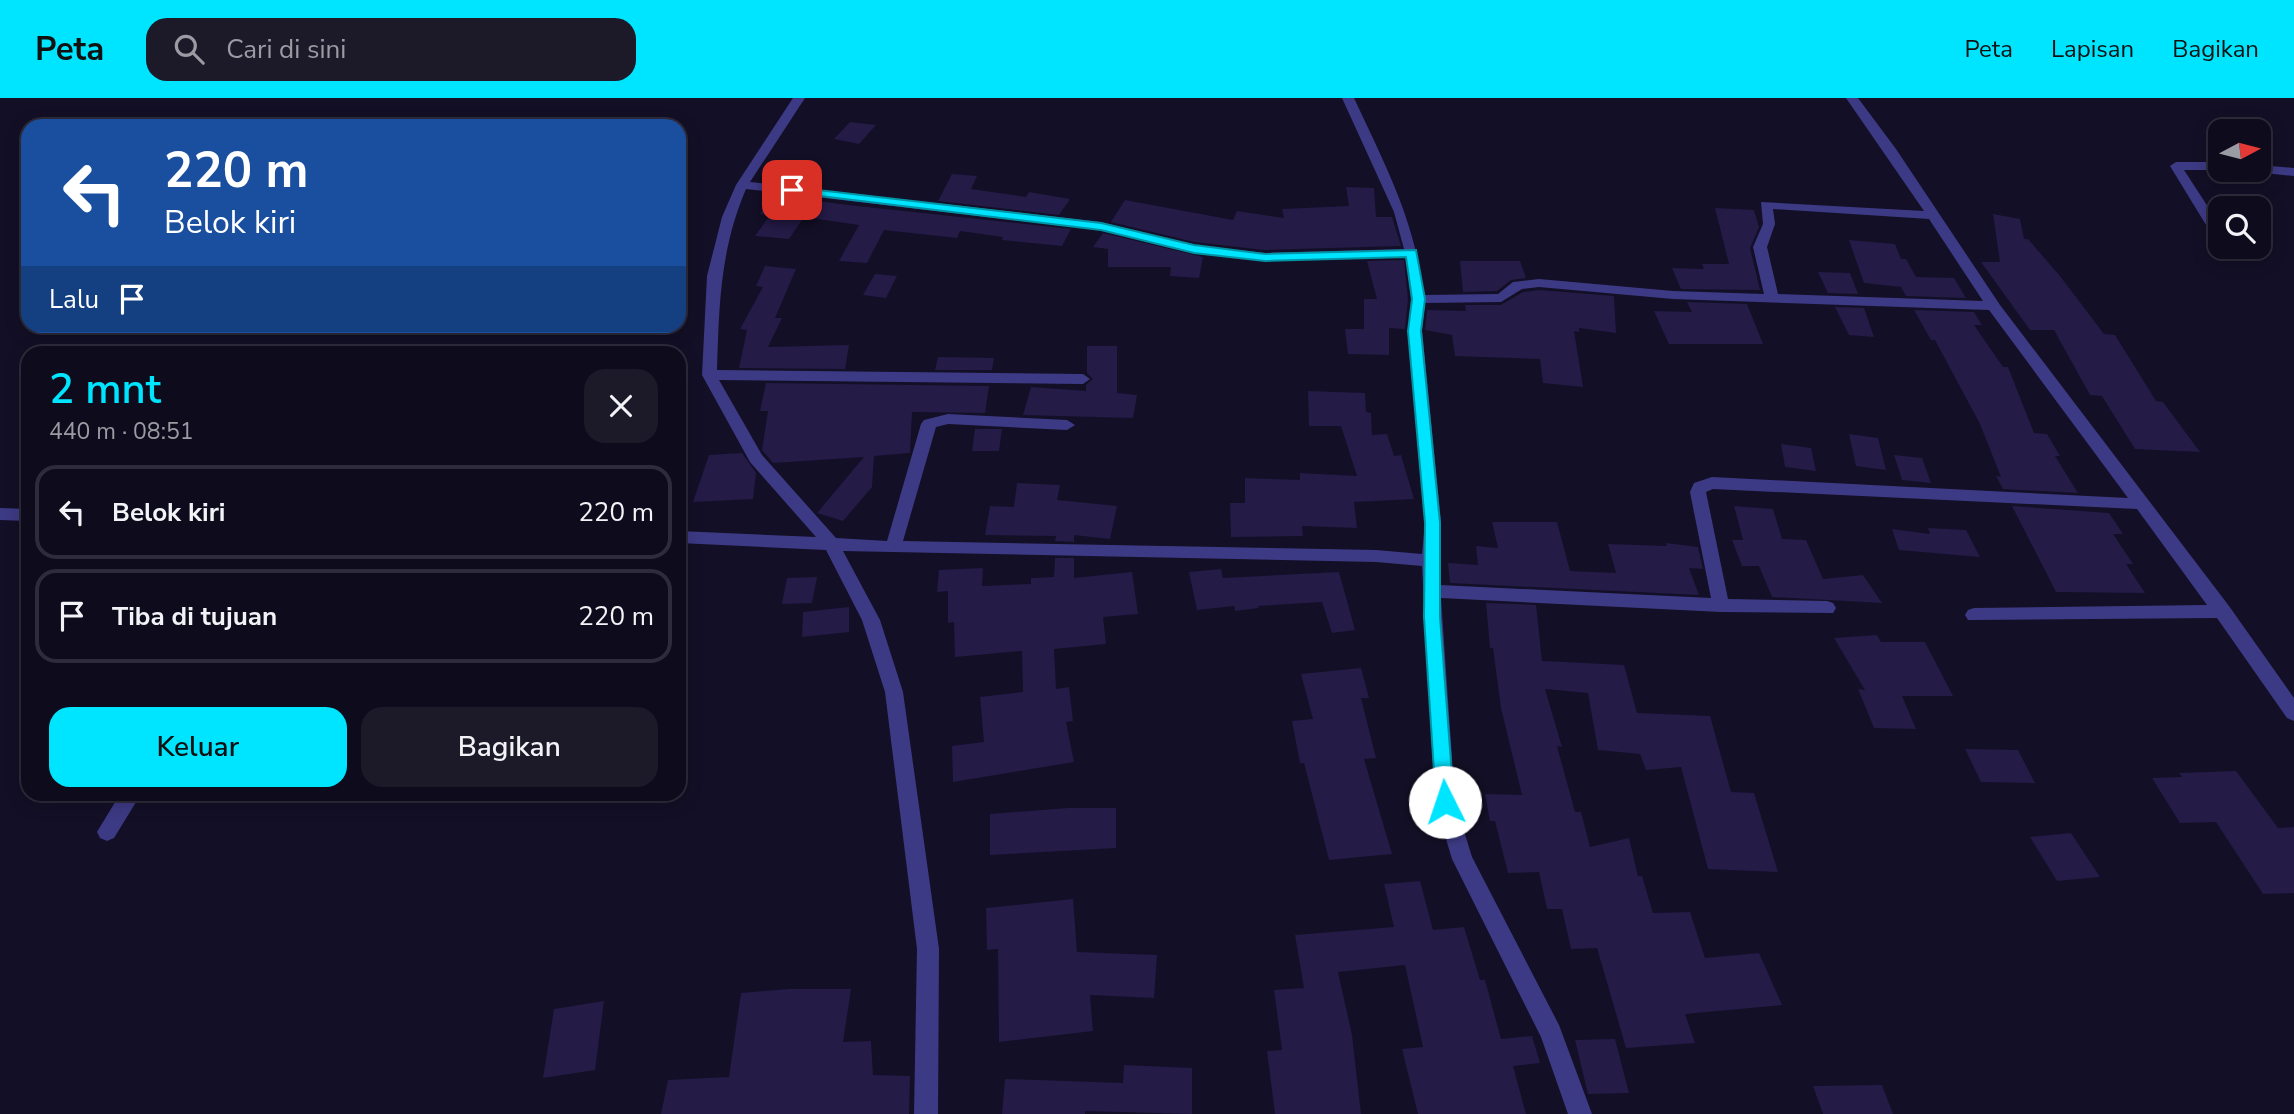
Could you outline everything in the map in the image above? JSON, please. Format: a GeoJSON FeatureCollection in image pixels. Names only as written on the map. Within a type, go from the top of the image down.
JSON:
{"type":"FeatureCollection","features":[{"type":"Feature","properties":{"kind":"street"},"geometry":{"type":"LineString","coordinates":[[799,98],[742,185],[727,217],[714,276],[709,375],[756,458],[832,545],[871,620],[894,692],[928,950],[926,1114]]}},
{"type":"Feature","properties":{"kind":"street"},"geometry":{"type":"LineString","coordinates":[[1348,98],[1399,212],[1412,253],[1418,299],[1415,331],[1433,523],[1431,591],[1445,802],[1451,831],[1462,859],[1551,1033],[1580,1114]]}},
{"type":"Feature","properties":{"kind":"street"},"geometry":{"type":"LineString","coordinates":[[1852,98],[1901,163],[1931,215],[1993,306],[2223,611],[2294,713]]}},
{"type":"Feature","properties":{"kind":"street"},"geometry":{"type":"LineString","coordinates":[[2208,166],[2176,166],[2208,217]]}},
{"type":"Feature","properties":{"kind":"street"},"geometry":{"type":"LineString","coordinates":[[2272,170],[2294,172]]}},
{"type":"Feature","properties":{"kind":"street"},"geometry":{"type":"LineString","coordinates":[[742,185],[1101,226],[1194,249],[1265,257],[1412,253]]}},
{"type":"Feature","properties":{"kind":"street"},"geometry":{"type":"LineString","coordinates":[[1772,298],[1760,247],[1769,224],[1766,205],[1931,215]]}},
{"type":"Feature","properties":{"kind":"street"},"geometry":{"type":"LineString","coordinates":[[1418,299],[1501,298],[1518,285],[1539,283],[1673,295],[1993,306]]}},
{"type":"Feature","properties":{"kind":"street"},"geometry":{"type":"LineString","coordinates":[[709,375],[1083,379]]}},
{"type":"Feature","properties":{"kind":"street"},"geometry":{"type":"LineString","coordinates":[[893,547],[929,424],[948,419],[1068,425]]}},
{"type":"Feature","properties":{"kind":"street"},"geometry":{"type":"LineString","coordinates":[[1721,605],[1698,492],[1706,484],[2143,505]]}},
{"type":"Feature","properties":{"kind":"street"},"geometry":{"type":"LineString","coordinates":[[0,514],[21,515]]}},
{"type":"Feature","properties":{"kind":"street"},"geometry":{"type":"LineString","coordinates":[[686,537],[893,547],[1376,556],[1430,561]]}},
{"type":"Feature","properties":{"kind":"street"},"geometry":{"type":"LineString","coordinates":[[1431,591],[1827,608]]}},
{"type":"Feature","properties":{"kind":"street"},"geometry":{"type":"LineString","coordinates":[[1974,615],[2223,611]]}},
{"type":"Feature","properties":{"kind":"street"},"geometry":{"type":"LineString","coordinates":[[107,832],[127,801]]}},
{"type":"Feature","properties":{"kind":"building"},"geometry":{"type":"Polygon","coordinates":[[[850,122],[876,125],[859,144],[834,139],[850,122]]]}},
{"type":"Feature","properties":{"kind":"building"},"geometry":{"type":"Polygon","coordinates":[[[952,174],[977,176],[971,189],[1026,197],[1029,192],[1070,199],[1059,215],[938,201],[952,174]]]}},
{"type":"Feature","properties":{"kind":"building"},"geometry":{"type":"Polygon","coordinates":[[[1346,187],[1374,188],[1376,217],[1392,217],[1401,246],[1264,250],[1194,242],[1111,222],[1125,200],[1233,220],[1237,211],[1284,218],[1282,209],[1349,206],[1346,187]]]}},
{"type":"Feature","properties":{"kind":"building"},"geometry":{"type":"Polygon","coordinates":[[[773,195],[1071,229],[1062,246],[1002,240],[1003,237],[960,231],[957,238],[884,230],[867,263],[839,261],[859,225],[804,217],[789,239],[755,236],[770,215],[760,214],[773,195]]]}},
{"type":"Feature","properties":{"kind":"building"},"geometry":{"type":"Polygon","coordinates":[[[1715,208],[1754,210],[1759,227],[1750,248],[1760,290],[1681,289],[1672,268],[1704,269],[1702,264],[1729,264],[1715,208]]]}},
{"type":"Feature","properties":{"kind":"building"},"geometry":{"type":"Polygon","coordinates":[[[1993,214],[2020,219],[2024,239],[2028,239],[2060,276],[2104,334],[2115,335],[2156,401],[2163,402],[2200,452],[2135,449],[2102,396],[2090,395],[2054,330],[2030,330],[1981,262],[2000,262],[1993,214]]]}},
{"type":"Feature","properties":{"kind":"building"},"geometry":{"type":"Polygon","coordinates":[[[1103,233],[1203,257],[1199,278],[1170,276],[1171,267],[1108,267],[1108,249],[1093,247],[1103,233]]]}},
{"type":"Feature","properties":{"kind":"building"},"geometry":{"type":"Polygon","coordinates":[[[1849,240],[1895,244],[1901,259],[1906,259],[1916,277],[1954,278],[1966,298],[1906,296],[1901,287],[1864,283],[1849,240]]]}},
{"type":"Feature","properties":{"kind":"building"},"geometry":{"type":"Polygon","coordinates":[[[1404,260],[1408,299],[1405,329],[1389,328],[1389,355],[1348,354],[1345,329],[1364,329],[1364,299],[1377,299],[1367,261],[1404,260]]]}},
{"type":"Feature","properties":{"kind":"building"},"geometry":{"type":"Polygon","coordinates":[[[1460,261],[1520,261],[1526,278],[1511,280],[1497,291],[1463,292],[1460,261]]]}},
{"type":"Feature","properties":{"kind":"building"},"geometry":{"type":"Polygon","coordinates":[[[765,266],[796,269],[775,318],[782,318],[768,347],[849,345],[845,369],[739,368],[747,330],[740,329],[763,287],[756,286],[765,266]]]}},
{"type":"Feature","properties":{"kind":"building"},"geometry":{"type":"Polygon","coordinates":[[[1818,272],[1850,273],[1858,294],[1828,293],[1818,272]]]}},
{"type":"Feature","properties":{"kind":"building"},"geometry":{"type":"Polygon","coordinates":[[[875,274],[897,276],[886,298],[863,295],[875,274]]]}},
{"type":"Feature","properties":{"kind":"building"},"geometry":{"type":"Polygon","coordinates":[[[1539,290],[1614,296],[1616,333],[1579,328],[1579,332],[1574,331],[1583,387],[1543,383],[1540,359],[1455,356],[1452,335],[1425,330],[1427,310],[1466,311],[1465,305],[1501,305],[1523,292],[1539,290]]]}},
{"type":"Feature","properties":{"kind":"building"},"geometry":{"type":"Polygon","coordinates":[[[1687,302],[1747,304],[1763,344],[1669,344],[1654,311],[1692,312],[1687,302]]]}},
{"type":"Feature","properties":{"kind":"building"},"geometry":{"type":"Polygon","coordinates":[[[1835,307],[1864,308],[1874,337],[1849,335],[1835,307]]]}},
{"type":"Feature","properties":{"kind":"building"},"geometry":{"type":"Polygon","coordinates":[[[1914,310],[1974,312],[1982,325],[1974,325],[2003,367],[2008,367],[2034,433],[2047,434],[2060,456],[2055,456],[2078,493],[2003,489],[1996,476],[2001,477],[1980,424],[1935,340],[1931,340],[1914,310]]]}},
{"type":"Feature","properties":{"kind":"building"},"geometry":{"type":"Polygon","coordinates":[[[1087,346],[1117,346],[1117,393],[1137,395],[1133,418],[1023,415],[1031,387],[1086,391],[1086,385],[1093,379],[1087,373],[1087,346]]]}},
{"type":"Feature","properties":{"kind":"building"},"geometry":{"type":"Polygon","coordinates":[[[938,357],[994,358],[992,370],[935,370],[938,357]]]}},
{"type":"Feature","properties":{"kind":"building"},"geometry":{"type":"Polygon","coordinates":[[[766,383],[989,386],[985,413],[912,412],[910,453],[874,456],[872,487],[843,521],[817,513],[864,457],[773,463],[762,450],[768,411],[760,411],[766,383]]]}},
{"type":"Feature","properties":{"kind":"building"},"geometry":{"type":"Polygon","coordinates":[[[1308,391],[1365,393],[1366,412],[1371,413],[1372,435],[1387,434],[1394,456],[1401,455],[1414,499],[1354,502],[1357,528],[1302,526],[1303,536],[1231,537],[1230,503],[1245,503],[1245,478],[1300,480],[1300,473],[1357,476],[1341,426],[1309,426],[1308,391]]]}},
{"type":"Feature","properties":{"kind":"building"},"geometry":{"type":"Polygon","coordinates":[[[975,429],[1002,429],[999,451],[972,451],[975,429]]]}},
{"type":"Feature","properties":{"kind":"building"},"geometry":{"type":"Polygon","coordinates":[[[1849,434],[1878,438],[1886,470],[1856,466],[1849,434]]]}},
{"type":"Feature","properties":{"kind":"building"},"geometry":{"type":"Polygon","coordinates":[[[1781,444],[1811,448],[1816,471],[1785,467],[1781,444]]]}},
{"type":"Feature","properties":{"kind":"building"},"geometry":{"type":"Polygon","coordinates":[[[742,453],[756,473],[753,499],[693,502],[709,455],[742,453]]]}},
{"type":"Feature","properties":{"kind":"building"},"geometry":{"type":"Polygon","coordinates":[[[1894,455],[1922,458],[1931,483],[1902,480],[1894,455]]]}},
{"type":"Feature","properties":{"kind":"building"},"geometry":{"type":"Polygon","coordinates":[[[1017,483],[1060,485],[1057,500],[1117,506],[1110,539],[1074,535],[1074,542],[1055,541],[1056,536],[985,535],[990,506],[1014,507],[1017,483]]]}},
{"type":"Feature","properties":{"kind":"building"},"geometry":{"type":"Polygon","coordinates":[[[1734,506],[1773,509],[1782,539],[1806,540],[1823,579],[1863,575],[1882,603],[1772,597],[1759,566],[1742,566],[1732,540],[1743,540],[1734,506]]]}},
{"type":"Feature","properties":{"kind":"building"},"geometry":{"type":"Polygon","coordinates":[[[2012,506],[2109,513],[2123,534],[2113,534],[2133,564],[2126,564],[2145,593],[2056,592],[2012,506]]]}},
{"type":"Feature","properties":{"kind":"building"},"geometry":{"type":"Polygon","coordinates":[[[1492,522],[1557,522],[1570,571],[1616,573],[1608,544],[1667,546],[1666,543],[1698,547],[1703,569],[1689,568],[1699,595],[1450,583],[1448,563],[1478,565],[1476,546],[1498,548],[1492,522]]]}},
{"type":"Feature","properties":{"kind":"building"},"geometry":{"type":"Polygon","coordinates":[[[1928,528],[1966,530],[1980,557],[1899,550],[1892,529],[1930,534],[1928,528]]]}},
{"type":"Feature","properties":{"kind":"building"},"geometry":{"type":"Polygon","coordinates":[[[1055,558],[1074,558],[1074,578],[1132,572],[1138,614],[1103,617],[1106,644],[1054,649],[1056,689],[1069,687],[1073,721],[1066,722],[1074,762],[953,782],[952,746],[984,742],[980,697],[1023,692],[1022,651],[955,657],[954,622],[948,623],[948,591],[937,592],[939,570],[983,568],[982,586],[1031,584],[1031,578],[1054,577],[1055,558]]]}},
{"type":"Feature","properties":{"kind":"building"},"geometry":{"type":"Polygon","coordinates":[[[1221,569],[1223,578],[1339,572],[1355,630],[1332,633],[1322,602],[1258,606],[1259,608],[1235,611],[1234,606],[1197,610],[1189,572],[1221,569]]]}},
{"type":"Feature","properties":{"kind":"building"},"geometry":{"type":"Polygon","coordinates":[[[817,577],[812,603],[782,604],[787,578],[817,577]]]}},
{"type":"Feature","properties":{"kind":"building"},"geometry":{"type":"Polygon","coordinates":[[[1486,603],[1536,605],[1542,661],[1624,665],[1637,713],[1710,716],[1731,792],[1754,793],[1778,872],[1708,869],[1681,767],[1646,770],[1640,754],[1598,750],[1588,693],[1545,689],[1562,747],[1557,746],[1575,812],[1581,812],[1590,847],[1629,838],[1638,876],[1642,876],[1653,913],[1690,912],[1705,958],[1759,953],[1782,1005],[1685,1014],[1695,1043],[1626,1048],[1597,948],[1571,949],[1562,909],[1547,909],[1539,872],[1508,873],[1495,821],[1490,821],[1485,794],[1522,795],[1501,708],[1493,648],[1490,648],[1486,603]]]}},
{"type":"Feature","properties":{"kind":"building"},"geometry":{"type":"Polygon","coordinates":[[[849,607],[849,632],[802,637],[803,612],[849,607]]]}},
{"type":"Feature","properties":{"kind":"building"},"geometry":{"type":"Polygon","coordinates":[[[1877,635],[1881,642],[1925,642],[1953,696],[1902,696],[1916,729],[1874,728],[1858,689],[1865,690],[1834,638],[1877,635]]]}},
{"type":"Feature","properties":{"kind":"building"},"geometry":{"type":"Polygon","coordinates":[[[1361,668],[1369,698],[1361,698],[1376,758],[1364,759],[1392,854],[1329,860],[1304,763],[1300,763],[1292,721],[1313,719],[1301,674],[1361,668]]]}},
{"type":"Feature","properties":{"kind":"building"},"geometry":{"type":"Polygon","coordinates":[[[1965,749],[2018,750],[2035,783],[1981,782],[1965,749]]]}},
{"type":"Feature","properties":{"kind":"building"},"geometry":{"type":"Polygon","coordinates":[[[2236,771],[2278,828],[2294,827],[2294,893],[2263,894],[2216,822],[2180,823],[2152,778],[2182,777],[2179,773],[2236,771]]]}},
{"type":"Feature","properties":{"kind":"building"},"geometry":{"type":"Polygon","coordinates":[[[1068,808],[1116,808],[1116,848],[990,855],[990,814],[1068,808]]]}},
{"type":"Feature","properties":{"kind":"building"},"geometry":{"type":"Polygon","coordinates":[[[2071,833],[2100,877],[2057,881],[2030,837],[2071,833]]]}},
{"type":"Feature","properties":{"kind":"building"},"geometry":{"type":"Polygon","coordinates":[[[1420,881],[1433,930],[1464,927],[1480,980],[1485,980],[1501,1039],[1532,1036],[1540,1063],[1513,1066],[1526,1114],[1418,1114],[1402,1049],[1423,1047],[1405,965],[1338,972],[1352,1035],[1361,1114],[1275,1114],[1267,1051],[1282,1050],[1274,990],[1304,988],[1295,935],[1394,927],[1384,884],[1420,881]]]}},
{"type":"Feature","properties":{"kind":"building"},"geometry":{"type":"Polygon","coordinates":[[[1073,899],[1077,952],[1157,955],[1154,998],[1090,995],[1093,1031],[999,1042],[998,949],[987,950],[986,908],[1073,899]]]}},
{"type":"Feature","properties":{"kind":"building"},"geometry":{"type":"Polygon","coordinates":[[[789,989],[851,989],[843,1042],[871,1041],[873,1075],[910,1076],[909,1114],[661,1114],[668,1080],[729,1077],[741,993],[789,989]]]}},
{"type":"Feature","properties":{"kind":"building"},"geometry":{"type":"Polygon","coordinates":[[[604,1001],[595,1070],[543,1078],[554,1009],[604,1001]]]}},
{"type":"Feature","properties":{"kind":"building"},"geometry":{"type":"Polygon","coordinates":[[[1615,1039],[1629,1093],[1588,1094],[1575,1040],[1615,1039]]]}},
{"type":"Feature","properties":{"kind":"building"},"geometry":{"type":"Polygon","coordinates":[[[1124,1065],[1192,1068],[1192,1114],[1085,1111],[1085,1114],[1002,1114],[1005,1079],[1123,1083],[1124,1065]]]}},
{"type":"Feature","properties":{"kind":"building"},"geometry":{"type":"Polygon","coordinates":[[[1882,1085],[1893,1114],[1823,1114],[1813,1086],[1882,1085]]]}},
{"type":"Feature","properties":{"kind":"route"},"geometry":{"type":"LineString","coordinates":[[792,190],[1101,226],[1194,249],[1265,257],[1412,253],[1418,299],[1415,331],[1433,523],[1430,561],[1432,617],[1445,802]]}}]}
